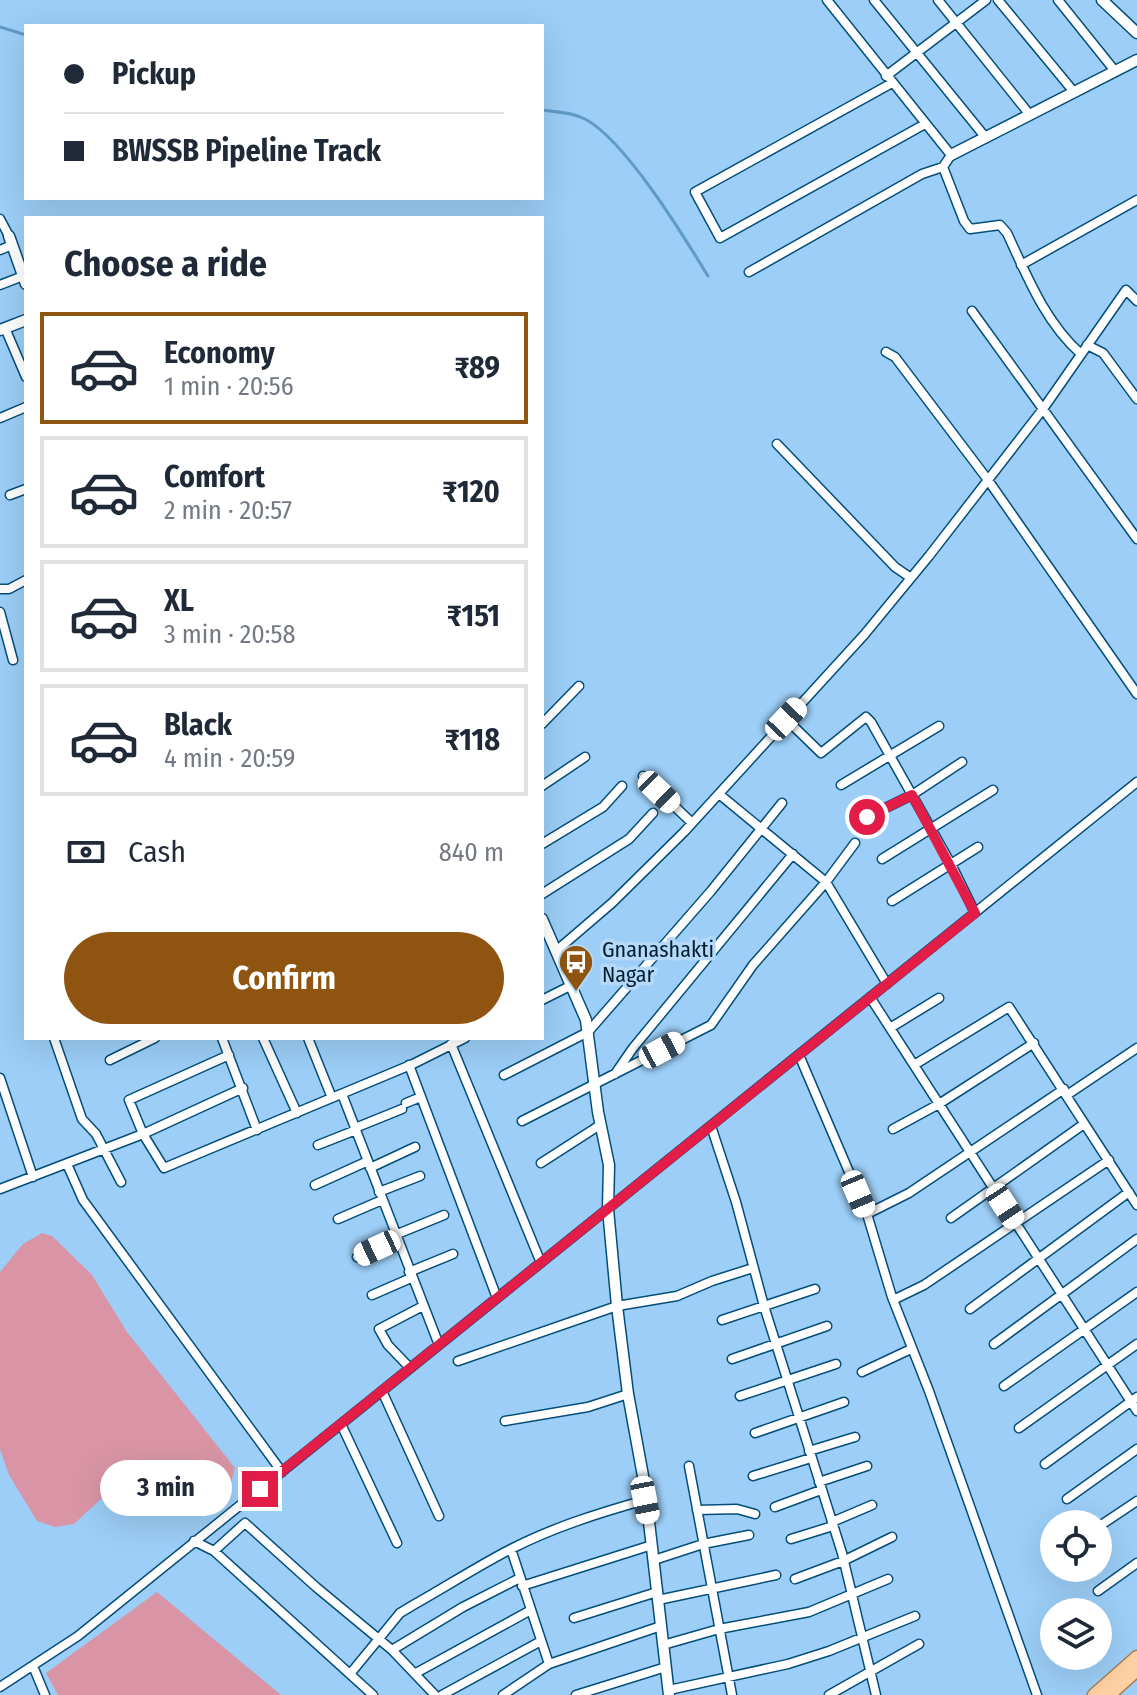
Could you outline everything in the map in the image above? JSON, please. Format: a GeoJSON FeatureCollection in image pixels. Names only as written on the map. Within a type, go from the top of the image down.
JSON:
{"type":"FeatureCollection","features":[{"type":"Feature","properties":{"kind":"main road"},"geometry":{"type":"LineString","coordinates":[[1094,1695],[1137,1657]]}},
{"type":"Feature","properties":{"kind":"main road"},"geometry":{"type":"LineString","coordinates":[[1109,1695],[1137,1670]]}},
{"type":"Feature","properties":{"kind":"street"},"geometry":{"type":"LineString","coordinates":[[827,0],[951,155]]}},
{"type":"Feature","properties":{"kind":"street"},"geometry":{"type":"LineString","coordinates":[[874,0],[986,138]]}},
{"type":"Feature","properties":{"kind":"street"},"geometry":{"type":"LineString","coordinates":[[938,0],[1030,115]]}},
{"type":"Feature","properties":{"kind":"street"},"geometry":{"type":"LineString","coordinates":[[925,124],[720,238],[695,192],[889,80],[986,0]]}},
{"type":"Feature","properties":{"kind":"street"},"geometry":{"type":"LineString","coordinates":[[998,0],[1074,92]]}},
{"type":"Feature","properties":{"kind":"street"},"geometry":{"type":"LineString","coordinates":[[1058,0],[1115,71]]}},
{"type":"Feature","properties":{"kind":"street"},"geometry":{"type":"LineString","coordinates":[[1102,0],[1137,33]]}},
{"type":"Feature","properties":{"kind":"street"},"geometry":{"type":"LineString","coordinates":[[749,272],[922,174],[943,167],[951,155],[1137,60]]}},
{"type":"Feature","properties":{"kind":"street"},"geometry":{"type":"LineString","coordinates":[[943,167],[964,221],[970,229],[1000,225],[1007,233],[1044,309],[1065,339],[1081,354]]}},
{"type":"Feature","properties":{"kind":"street"},"geometry":{"type":"LineString","coordinates":[[1021,265],[1137,200]]}},
{"type":"Feature","properties":{"kind":"street"},"geometry":{"type":"LineString","coordinates":[[0,219],[24,280],[0,285]]}},
{"type":"Feature","properties":{"kind":"street"},"geometry":{"type":"LineString","coordinates":[[0,250],[10,241]]}},
{"type":"Feature","properties":{"kind":"street"},"geometry":{"type":"LineString","coordinates":[[556,951],[612,903],[692,823],[864,635],[1043,409],[1126,290],[1137,301]]}},
{"type":"Feature","properties":{"kind":"street"},"geometry":{"type":"LineString","coordinates":[[972,311],[1137,539]]}},
{"type":"Feature","properties":{"kind":"street"},"geometry":{"type":"LineString","coordinates":[[24,321],[2,329],[24,373]]}},
{"type":"Feature","properties":{"kind":"street"},"geometry":{"type":"LineString","coordinates":[[1087,345],[1103,353],[1137,399]]}},
{"type":"Feature","properties":{"kind":"street"},"geometry":{"type":"LineString","coordinates":[[886,352],[895,357],[988,480],[1137,694]]}},
{"type":"Feature","properties":{"kind":"street"},"geometry":{"type":"LineString","coordinates":[[0,418],[24,408]]}},
{"type":"Feature","properties":{"kind":"street"},"geometry":{"type":"LineString","coordinates":[[777,444],[895,567],[911,578]]}},
{"type":"Feature","properties":{"kind":"street"},"geometry":{"type":"LineString","coordinates":[[10,495],[24,490]]}},
{"type":"Feature","properties":{"kind":"street"},"geometry":{"type":"LineString","coordinates":[[0,589],[9,589],[24,581]]}},
{"type":"Feature","properties":{"kind":"street"},"geometry":{"type":"LineString","coordinates":[[0,612],[13,660]]}},
{"type":"Feature","properties":{"kind":"street"},"geometry":{"type":"LineString","coordinates":[[544,722],[579,686]]}},
{"type":"Feature","properties":{"kind":"street"},"geometry":{"type":"LineString","coordinates":[[786,719],[821,753],[866,717],[952,866],[975,913]]}},
{"type":"Feature","properties":{"kind":"street"},"geometry":{"type":"LineString","coordinates":[[841,785],[939,726]]}},
{"type":"Feature","properties":{"kind":"street"},"geometry":{"type":"LineString","coordinates":[[544,785],[585,757]]}},
{"type":"Feature","properties":{"kind":"street"},"geometry":{"type":"LineString","coordinates":[[867,817],[912,795],[962,762]]}},
{"type":"Feature","properties":{"kind":"street"},"geometry":{"type":"LineString","coordinates":[[643,776],[692,823]]}},
{"type":"Feature","properties":{"kind":"street"},"geometry":{"type":"LineString","coordinates":[[0,1687],[78,1636],[1137,782]]}},
{"type":"Feature","properties":{"kind":"street"},"geometry":{"type":"LineString","coordinates":[[544,843],[603,807],[622,786]]}},
{"type":"Feature","properties":{"kind":"street"},"geometry":{"type":"LineString","coordinates":[[882,859],[993,790]]}},
{"type":"Feature","properties":{"kind":"street"},"geometry":{"type":"LineString","coordinates":[[719,794],[826,882],[887,984]]}},
{"type":"Feature","properties":{"kind":"street"},"geometry":{"type":"LineString","coordinates":[[504,1075],[588,1032],[711,891],[782,803]]}},
{"type":"Feature","properties":{"kind":"street"},"geometry":{"type":"LineString","coordinates":[[544,893],[629,839],[653,813]]}},
{"type":"Feature","properties":{"kind":"street"},"geometry":{"type":"LineString","coordinates":[[522,1121],[711,1025],[753,965],[826,882],[855,843]]}},
{"type":"Feature","properties":{"kind":"street"},"geometry":{"type":"LineString","coordinates":[[892,901],[978,847]]}},
{"type":"Feature","properties":{"kind":"street"},"geometry":{"type":"LineString","coordinates":[[613,1076],[793,854]]}},
{"type":"Feature","properties":{"kind":"street"},"geometry":{"type":"LineString","coordinates":[[544,925],[572,985],[588,1032],[600,1125],[609,1165],[608,1209],[617,1306],[652,1545],[669,1693],[788,1664],[915,1616]]}},
{"type":"Feature","properties":{"kind":"street"},"geometry":{"type":"LineString","coordinates":[[544,999],[572,985]]}},
{"type":"Feature","properties":{"kind":"street"},"geometry":{"type":"LineString","coordinates":[[870,997],[1085,1331],[1134,1399],[1137,1411]]}},
{"type":"Feature","properties":{"kind":"street"},"geometry":{"type":"LineString","coordinates":[[890,1028],[939,998]]}},
{"type":"Feature","properties":{"kind":"street"},"geometry":{"type":"LineString","coordinates":[[914,1065],[1009,1007],[1137,1205]]}},
{"type":"Feature","properties":{"kind":"street"},"geometry":{"type":"LineString","coordinates":[[55,1040],[82,1119],[96,1134],[121,1182]]}},
{"type":"Feature","properties":{"kind":"street"},"geometry":{"type":"LineString","coordinates":[[110,1060],[151,1040]]}},
{"type":"Feature","properties":{"kind":"street"},"geometry":{"type":"LineString","coordinates":[[223,1040],[257,1130]]}},
{"type":"Feature","properties":{"kind":"street"},"geometry":{"type":"LineString","coordinates":[[264,1040],[297,1113]]}},
{"type":"Feature","properties":{"kind":"street"},"geometry":{"type":"LineString","coordinates":[[309,1040],[332,1098]]}},
{"type":"Feature","properties":{"kind":"street"},"geometry":{"type":"LineString","coordinates":[[229,1055],[129,1100],[143,1134],[164,1168],[342,1094],[460,1040]]}},
{"type":"Feature","properties":{"kind":"street"},"geometry":{"type":"LineString","coordinates":[[893,1129],[939,1104],[1034,1043]]}},
{"type":"Feature","properties":{"kind":"street"},"geometry":{"type":"LineString","coordinates":[[451,1044],[541,1263]]}},
{"type":"Feature","properties":{"kind":"street"},"geometry":{"type":"LineString","coordinates":[[867,1214],[909,1193],[1137,1048]]}},
{"type":"Feature","properties":{"kind":"street"},"geometry":{"type":"LineString","coordinates":[[799,1055],[867,1214],[893,1300],[929,1391],[1037,1695]]}},
{"type":"Feature","properties":{"kind":"street"},"geometry":{"type":"LineString","coordinates":[[409,1065],[497,1298]]}},
{"type":"Feature","properties":{"kind":"street"},"geometry":{"type":"LineString","coordinates":[[0,1078],[33,1177]]}},
{"type":"Feature","properties":{"kind":"street"},"geometry":{"type":"LineString","coordinates":[[0,1189],[143,1134],[243,1088]]}},
{"type":"Feature","properties":{"kind":"street"},"geometry":{"type":"LineString","coordinates":[[342,1094],[439,1345]]}},
{"type":"Feature","properties":{"kind":"street"},"geometry":{"type":"LineString","coordinates":[[318,1145],[421,1097]]}},
{"type":"Feature","properties":{"kind":"street"},"geometry":{"type":"LineString","coordinates":[[951,1218],[1084,1124]]}},
{"type":"Feature","properties":{"kind":"street"},"geometry":{"type":"LineString","coordinates":[[541,1163],[600,1125]]}},
{"type":"Feature","properties":{"kind":"street"},"geometry":{"type":"LineString","coordinates":[[711,1126],[833,1524],[876,1695]]}},
{"type":"Feature","properties":{"kind":"street"},"geometry":{"type":"LineString","coordinates":[[315,1185],[415,1147]]}},
{"type":"Feature","properties":{"kind":"street"},"geometry":{"type":"LineString","coordinates":[[893,1300],[924,1285],[1109,1160]]}},
{"type":"Feature","properties":{"kind":"street"},"geometry":{"type":"LineString","coordinates":[[67,1164],[83,1200],[282,1472]]}},
{"type":"Feature","properties":{"kind":"street"},"geometry":{"type":"LineString","coordinates":[[338,1219],[420,1176]]}},
{"type":"Feature","properties":{"kind":"street"},"geometry":{"type":"LineString","coordinates":[[970,1309],[1129,1192]]}},
{"type":"Feature","properties":{"kind":"street"},"geometry":{"type":"LineString","coordinates":[[357,1257],[444,1215]]}},
{"type":"Feature","properties":{"kind":"street"},"geometry":{"type":"LineString","coordinates":[[994,1344],[1137,1239]]}},
{"type":"Feature","properties":{"kind":"street"},"geometry":{"type":"LineString","coordinates":[[372,1295],[453,1254]]}},
{"type":"Feature","properties":{"kind":"street"},"geometry":{"type":"LineString","coordinates":[[458,1361],[617,1306],[677,1296],[753,1268]]}},
{"type":"Feature","properties":{"kind":"street"},"geometry":{"type":"LineString","coordinates":[[722,1320],[815,1289]]}},
{"type":"Feature","properties":{"kind":"street"},"geometry":{"type":"LineString","coordinates":[[1004,1386],[1137,1292]]}},
{"type":"Feature","properties":{"kind":"street"},"geometry":{"type":"LineString","coordinates":[[410,1368],[388,1345],[379,1329],[423,1306]]}},
{"type":"Feature","properties":{"kind":"street"},"geometry":{"type":"LineString","coordinates":[[732,1359],[827,1326]]}},
{"type":"Feature","properties":{"kind":"street"},"geometry":{"type":"LineString","coordinates":[[1019,1428],[1137,1344]]}},
{"type":"Feature","properties":{"kind":"street"},"geometry":{"type":"LineString","coordinates":[[862,1372],[911,1349]]}},
{"type":"Feature","properties":{"kind":"street"},"geometry":{"type":"LineString","coordinates":[[740,1396],[836,1364]]}},
{"type":"Feature","properties":{"kind":"street"},"geometry":{"type":"LineString","coordinates":[[382,1391],[439,1516]]}},
{"type":"Feature","properties":{"kind":"street"},"geometry":{"type":"LineString","coordinates":[[505,1421],[588,1407],[628,1394]]}},
{"type":"Feature","properties":{"kind":"street"},"geometry":{"type":"LineString","coordinates":[[1045,1464],[1134,1399]]}},
{"type":"Feature","properties":{"kind":"street"},"geometry":{"type":"LineString","coordinates":[[755,1433],[844,1402]]}},
{"type":"Feature","properties":{"kind":"street"},"geometry":{"type":"LineString","coordinates":[[341,1424],[397,1543]]}},
{"type":"Feature","properties":{"kind":"street"},"geometry":{"type":"LineString","coordinates":[[753,1476],[855,1437]]}},
{"type":"Feature","properties":{"kind":"street"},"geometry":{"type":"LineString","coordinates":[[1067,1499],[1137,1449]]}},
{"type":"Feature","properties":{"kind":"street"},"geometry":{"type":"LineString","coordinates":[[689,1466],[732,1695]]}},
{"type":"Feature","properties":{"kind":"street"},"geometry":{"type":"LineString","coordinates":[[775,1507],[867,1466]]}},
{"type":"Feature","properties":{"kind":"street"},"geometry":{"type":"LineString","coordinates":[[350,1674],[400,1613],[511,1549],[601,1512],[645,1500]]}},
{"type":"Feature","properties":{"kind":"street"},"geometry":{"type":"LineString","coordinates":[[1112,1518],[1137,1501]]}},
{"type":"Feature","properties":{"kind":"street"},"geometry":{"type":"LineString","coordinates":[[791,1539],[833,1524],[872,1505]]}},
{"type":"Feature","properties":{"kind":"street"},"geometry":{"type":"LineString","coordinates":[[697,1510],[737,1509],[755,1514]]}},
{"type":"Feature","properties":{"kind":"street"},"geometry":{"type":"LineString","coordinates":[[214,1551],[245,1523],[378,1637],[435,1695]]}},
{"type":"Feature","properties":{"kind":"street"},"geometry":{"type":"LineString","coordinates":[[654,1560],[703,1544],[749,1535]]}},
{"type":"Feature","properties":{"kind":"street"},"geometry":{"type":"LineString","coordinates":[[795,1579],[843,1561],[892,1537]]}},
{"type":"Feature","properties":{"kind":"street"},"geometry":{"type":"LineString","coordinates":[[194,1541],[214,1551],[373,1695]]}},
{"type":"Feature","properties":{"kind":"street"},"geometry":{"type":"LineString","coordinates":[[392,1650],[463,1607],[521,1582],[652,1545]]}},
{"type":"Feature","properties":{"kind":"street"},"geometry":{"type":"LineString","coordinates":[[511,1549],[549,1664]]}},
{"type":"Feature","properties":{"kind":"street"},"geometry":{"type":"LineString","coordinates":[[1098,1591],[1137,1563]]}},
{"type":"Feature","properties":{"kind":"street"},"geometry":{"type":"LineString","coordinates":[[574,1618],[658,1596],[712,1590],[776,1575]]}},
{"type":"Feature","properties":{"kind":"street"},"geometry":{"type":"LineString","coordinates":[[663,1645],[719,1629],[809,1612],[888,1579]]}},
{"type":"Feature","properties":{"kind":"street"},"geometry":{"type":"LineString","coordinates":[[416,1673],[531,1610]]}},
{"type":"Feature","properties":{"kind":"street"},"geometry":{"type":"LineString","coordinates":[[503,1695],[549,1664],[661,1626]]}},
{"type":"Feature","properties":{"kind":"street"},"geometry":{"type":"LineString","coordinates":[[442,1695],[541,1641]]}},
{"type":"Feature","properties":{"kind":"street"},"geometry":{"type":"LineString","coordinates":[[829,1695],[919,1644]]}},
{"type":"Feature","properties":{"kind":"street"},"geometry":{"type":"LineString","coordinates":[[33,1666],[45,1695]]}},
{"type":"Feature","properties":{"kind":"street"},"geometry":{"type":"LineString","coordinates":[[576,1695],[666,1667]]}},
{"type":"Feature","properties":{"kind":"shaded area"},"geometry":{"type":"Polygon","coordinates":[[[42,1233],[52,1236],[92,1275],[127,1332],[235,1468],[230,1486],[216,1500],[193,1499],[160,1477],[142,1475],[103,1497],[74,1524],[55,1527],[37,1521],[9,1475],[0,1449],[0,1272],[23,1244],[42,1233]]]}},
{"type":"Feature","properties":{"kind":"shaded area"},"geometry":{"type":"Polygon","coordinates":[[[157,1592],[281,1695],[58,1695],[46,1673],[157,1592]]]}},
{"type":"Feature","properties":{"kind":"waterway"},"geometry":{"type":"LineString","coordinates":[[0,27],[24,34]]}},
{"type":"Feature","properties":{"kind":"waterway"},"geometry":{"type":"LineString","coordinates":[[544,110],[585,119],[618,147],[652,190],[708,276]]}},
{"type":"Feature","properties":{"kind":"place","name":"Gnanashakti Nagar"},"geometry":{"type":"Point","coordinates":[576,993]}},
{"type":"Feature","properties":{"kind":"route"},"geometry":{"type":"LineString","coordinates":[[260,1489],[975,913],[912,795],[867,817]]}}]}
